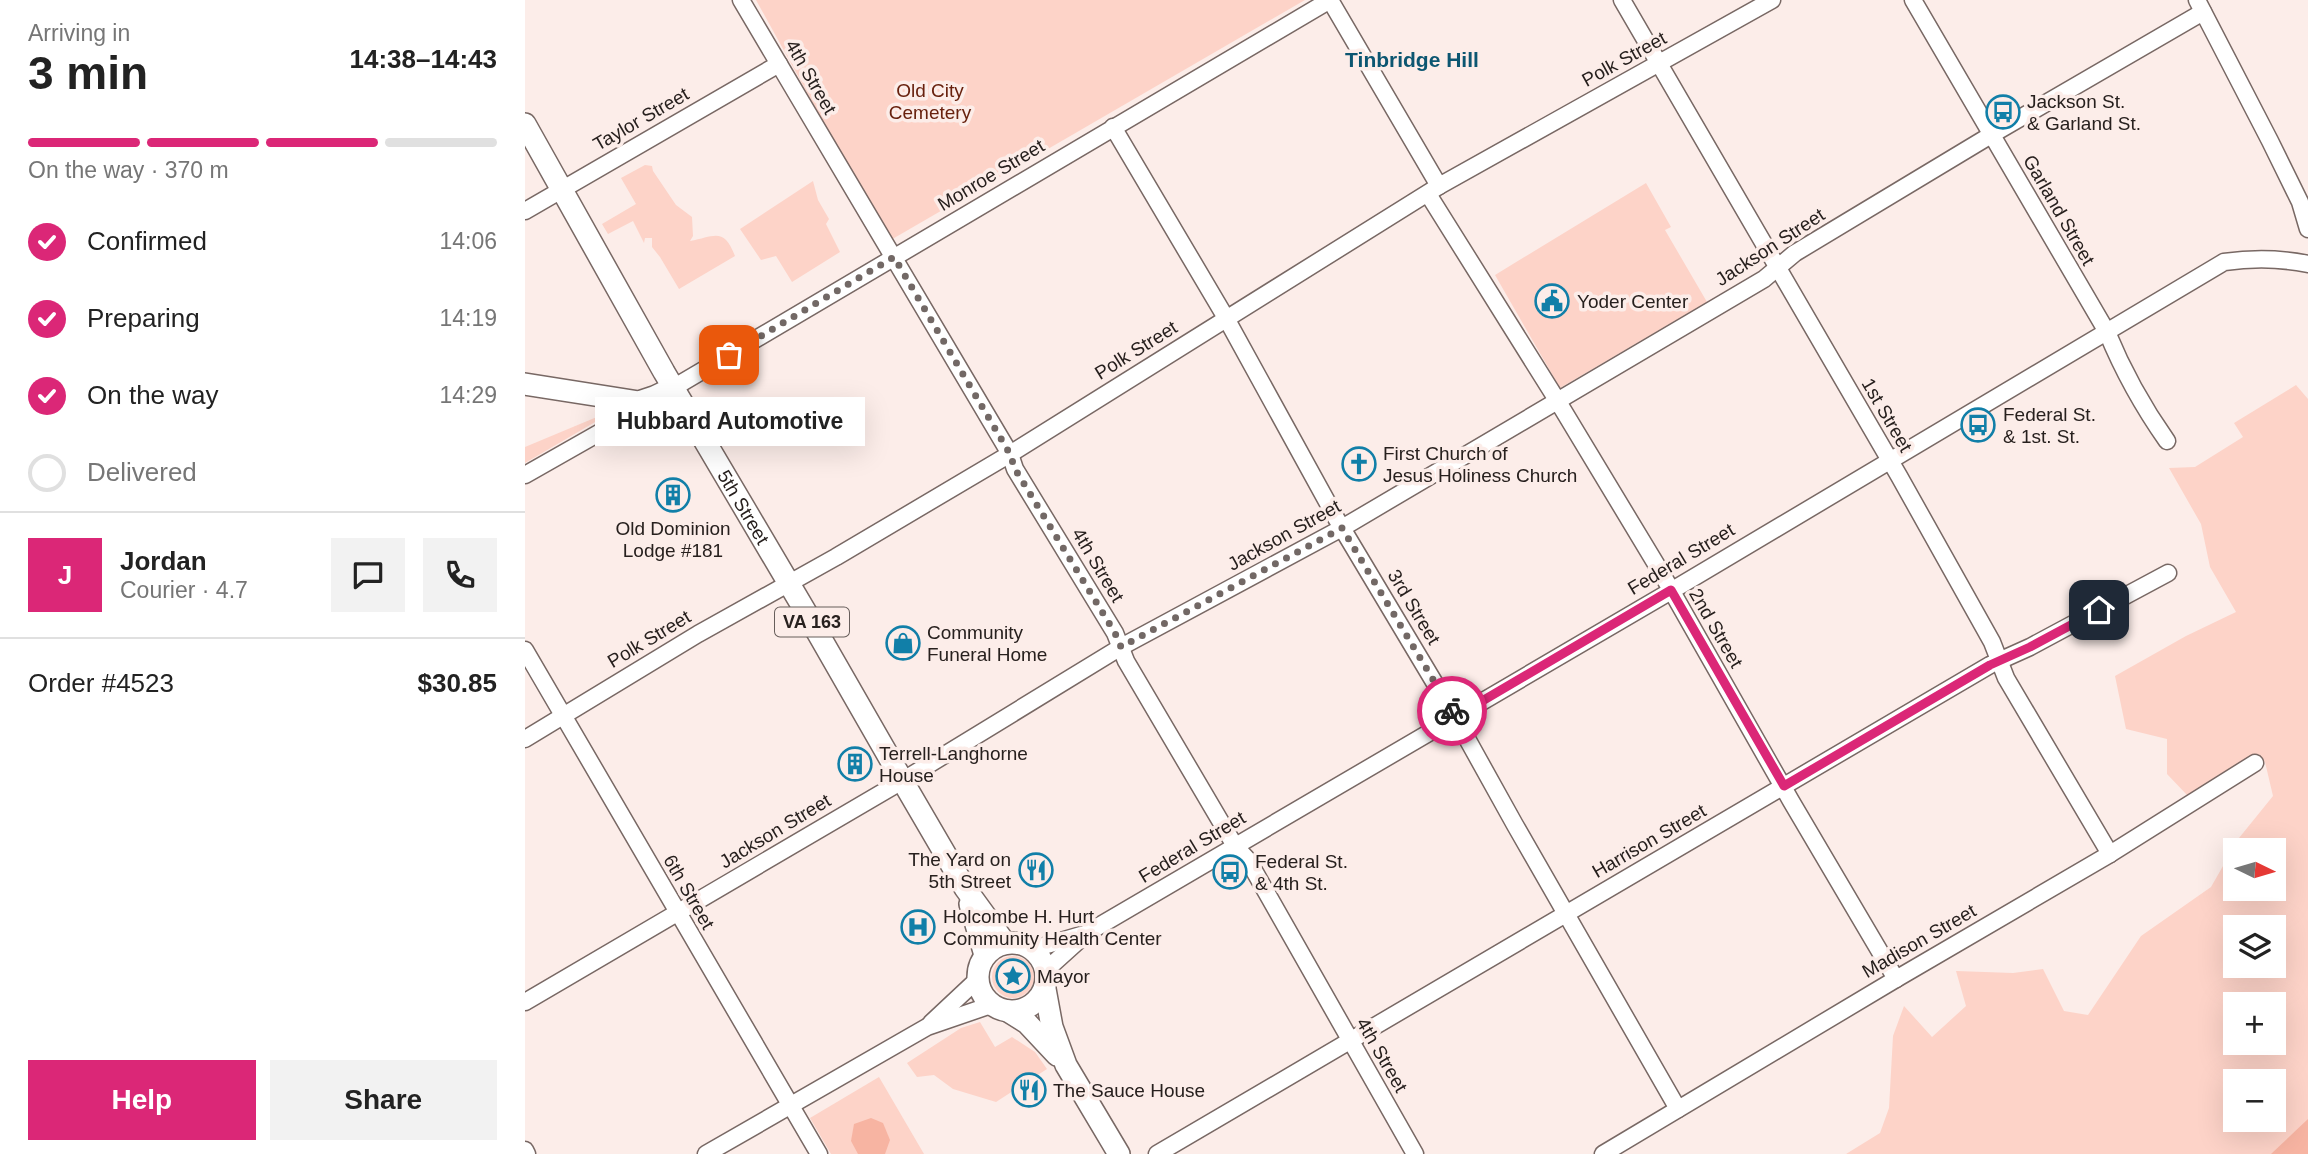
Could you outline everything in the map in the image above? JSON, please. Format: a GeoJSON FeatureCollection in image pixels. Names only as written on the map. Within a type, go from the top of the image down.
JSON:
{"type":"FeatureCollection","features":[{"type":"Feature","properties":{"kind":"main road","name":"5th Street"},"geometry":{"type":"LineString","coordinates":[[525,124],[673,388],[902,781],[965,888],[1005,943]]}},
{"type":"Feature","properties":{"kind":"main road"},"geometry":{"type":"LineString","coordinates":[[525,384],[639,402],[673,388]]}},
{"type":"Feature","properties":{"kind":"main road","name":"5th Street"},"geometry":{"type":"LineString","coordinates":[[965,888],[985,955]]}},
{"type":"Feature","properties":{"kind":"main road"},"geometry":{"type":"LineString","coordinates":[[1066,1065],[1039,1035],[985,998],[978,979],[979,967],[985,955],[994,947],[1005,943],[1020,943],[1039,955],[1046,980],[1052,1027],[1066,1065],[1119,1154]]}},
{"type":"Feature","properties":{"kind":"main road"},"geometry":{"type":"LineString","coordinates":[[1000,1008],[1017,1011],[1034,1004],[1046,980]]}},
{"type":"Feature","properties":{"kind":"street","name":"4th Street"},"geometry":{"type":"LineString","coordinates":[[741,0],[1010,454],[1015,469],[1115,633],[1126,661],[1235,846],[1248,860],[1415,1154]]}},
{"type":"Feature","properties":{"kind":"street","name":"Monroe Street"},"geometry":{"type":"LineString","coordinates":[[673,388],[1330,0]]}},
{"type":"Feature","properties":{"kind":"street","name":"2nd Street"},"geometry":{"type":"LineString","coordinates":[[1330,0],[1434,190],[1671,590],[1896,978]]}},
{"type":"Feature","properties":{"kind":"street","name":"1st Street"},"geometry":{"type":"LineString","coordinates":[[1622,0],[1889,459],[1992,642],[2006,678],[2110,855]]}},
{"type":"Feature","properties":{"kind":"street","name":"Polk Street"},"geometry":{"type":"LineString","coordinates":[[525,739],[698,634],[1010,454],[1434,190],[1772,0]]}},
{"type":"Feature","properties":{"kind":"street","name":"Garland Street"},"geometry":{"type":"LineString","coordinates":[[1913,0],[2107,332],[2139,398],[2167,441]]}},
{"type":"Feature","properties":{"kind":"street","name":"Jackson Street"},"geometry":{"type":"LineString","coordinates":[[525,1002],[902,781],[1121,647],[1342,528],[1764,279],[1787,258],[2200,6]]}},
{"type":"Feature","properties":{"kind":"street"},"geometry":{"type":"LineString","coordinates":[[2200,6],[2300,202],[2308,229]]}},
{"type":"Feature","properties":{"kind":"street","name":"Taylor Street"},"geometry":{"type":"LineString","coordinates":[[525,211],[779,64]]}},
{"type":"Feature","properties":{"kind":"street","name":"3rd Street"},"geometry":{"type":"LineString","coordinates":[[1113,127],[1226,318],[1342,528],[1455,717],[1678,1109]]}},
{"type":"Feature","properties":{"kind":"street","name":"Federal Street"},"geometry":{"type":"LineString","coordinates":[[1033,949],[1087,933],[2224,262],[2247,259],[2307,259]]}},
{"type":"Feature","properties":{"kind":"street"},"geometry":{"type":"LineString","coordinates":[[525,475],[613,425],[639,402]]}},
{"type":"Feature","properties":{"kind":"street","name":"Harrison Street"},"geometry":{"type":"LineString","coordinates":[[1157,1154],[2000,661],[2168,573]]}},
{"type":"Feature","properties":{"kind":"street","name":"6th Street"},"geometry":{"type":"LineString","coordinates":[[525,650],[819,1154]]}},
{"type":"Feature","properties":{"kind":"street","name":"Madison Street"},"geometry":{"type":"LineString","coordinates":[[1603,1154],[1896,978],[2110,855],[2255,763]]}},
{"type":"Feature","properties":{"kind":"street","name":"Federal Street"},"geometry":{"type":"LineString","coordinates":[[1046,980],[1087,933]]}},
{"type":"Feature","properties":{"kind":"street"},"geometry":{"type":"LineString","coordinates":[[705,1154],[927,1027],[978,979]]}},
{"type":"Feature","properties":{"kind":"street"},"geometry":{"type":"LineString","coordinates":[[927,1027],[1000,1008]]}},
{"type":"Feature","properties":{"kind":"green space","name":"Old City Cemetery"},"geometry":{"type":"Polygon","coordinates":[[[756,0],[1305,0],[889,241],[756,0]]]}},
{"type":"Feature","properties":{"kind":"green space"},"geometry":{"type":"Polygon","coordinates":[[[645,165],[652,166],[676,205],[692,217],[693,236],[690,241],[712,236],[723,237],[735,256],[679,289],[652,247],[652,238],[645,238],[644,243],[633,221],[608,234],[602,224],[636,204],[621,178],[645,165]]]}},
{"type":"Feature","properties":{"kind":"green space"},"geometry":{"type":"Polygon","coordinates":[[[813,181],[818,200],[829,219],[826,224],[840,252],[792,282],[776,256],[761,260],[740,229],[813,181]]]}},
{"type":"Feature","properties":{"kind":"green space"},"geometry":{"type":"Polygon","coordinates":[[[1646,183],[1671,227],[1665,230],[1707,302],[1560,388],[1495,275],[1646,183]]]}},
{"type":"Feature","properties":{"kind":"green space"},"geometry":{"type":"Polygon","coordinates":[[[2296,385],[2308,399],[2308,1154],[1846,1154],[1880,1133],[1889,1108],[1893,1036],[1904,1006],[1932,1037],[1966,1006],[1956,971],[2013,973],[2043,969],[2064,1011],[2088,1015],[2141,936],[2211,887],[2223,866],[2223,901],[2286,901],[2286,838],[2239,838],[2273,796],[2265,762],[2187,795],[2167,774],[2167,739],[2126,729],[2115,676],[2186,636],[2236,612],[2210,567],[2201,524],[2169,468],[2195,467],[2243,437],[2234,423],[2296,385]]]}},
{"type":"Feature","properties":{"kind":"green space"},"geometry":{"type":"Polygon","coordinates":[[[607,415],[525,463],[525,447],[607,415]]]}},
{"type":"Feature","properties":{"kind":"green space"},"geometry":{"type":"Polygon","coordinates":[[[1013,956],[1028,962],[1034,977],[1028,992],[1013,998],[998,992],[992,977],[998,962],[1013,956]]]}},
{"type":"Feature","properties":{"kind":"green space"},"geometry":{"type":"Polygon","coordinates":[[[980,1022],[995,1047],[1012,1037],[1035,1052],[1047,1069],[996,1102],[953,1089],[934,1075],[917,1077],[907,1063],[961,1028],[980,1022]]]}},
{"type":"Feature","properties":{"kind":"green space"},"geometry":{"type":"Polygon","coordinates":[[[879,1077],[924,1154],[831,1154],[810,1118],[879,1077]]]}},
{"type":"Feature","properties":{"kind":"shaded area"},"geometry":{"type":"Polygon","coordinates":[[[871,1118],[883,1123],[890,1140],[885,1154],[858,1154],[851,1141],[854,1124],[871,1118]]]}},
{"type":"Feature","properties":{"kind":"shaded area"},"geometry":{"type":"Polygon","coordinates":[[[2308,1119],[2308,1154],[2271,1154],[2308,1119]]]}},
{"type":"Feature","properties":{"kind":"way so far"},"geometry":{"type":"LineString","coordinates":[[729,355],[894,257],[1121,647],[1342,528],[1452,711]]}},
{"type":"Feature","properties":{"kind":"place","name":"Jackson St. & Garland St."},"geometry":{"type":"Point","coordinates":[2003,112]}},
{"type":"Feature","properties":{"kind":"place","name":"Yoder Center"},"geometry":{"type":"Point","coordinates":[1552,301]}},
{"type":"Feature","properties":{"kind":"place","name":"Hubbard Automotive"},"geometry":{"type":"Point","coordinates":[729,355]}},
{"type":"Feature","properties":{"kind":"place","name":"Federal St. & 1st. St."},"geometry":{"type":"Point","coordinates":[1978,425]}},
{"type":"Feature","properties":{"kind":"place","name":"First Church of Jesus Holiness Church"},"geometry":{"type":"Point","coordinates":[1359,464]}},
{"type":"Feature","properties":{"kind":"place","name":"Old Dominion Lodge #181"},"geometry":{"type":"Point","coordinates":[673,495]}},
{"type":"Feature","properties":{"kind":"place","name":"Community Funeral Home"},"geometry":{"type":"Point","coordinates":[903,643]}},
{"type":"Feature","properties":{"kind":"place","name":"Terrell-Langhorne House"},"geometry":{"type":"Point","coordinates":[855,764]}},
{"type":"Feature","properties":{"kind":"place","name":"The Yard on 5th Street"},"geometry":{"type":"Point","coordinates":[1036,870]}},
{"type":"Feature","properties":{"kind":"place","name":"Federal St. & 4th St."},"geometry":{"type":"Point","coordinates":[1230,872]}},
{"type":"Feature","properties":{"kind":"place","name":"Holcombe H. Hurt Community Health Center"},"geometry":{"type":"Point","coordinates":[918,927]}},
{"type":"Feature","properties":{"kind":"place","name":"Mayor"},"geometry":{"type":"Point","coordinates":[1013,976]}},
{"type":"Feature","properties":{"kind":"place","name":"The Sauce House"},"geometry":{"type":"Point","coordinates":[1029,1090]}},
{"type":"Feature","properties":{"kind":"district","name":"Tinbridge Hill"},"geometry":{"type":"Point","coordinates":[1412,59]}},
{"type":"Feature","properties":{"kind":"route"},"geometry":{"type":"LineString","coordinates":[[1452,711],[1455,717],[1671,590],[1784,786],[1990,665],[2099,610]]}}]}
